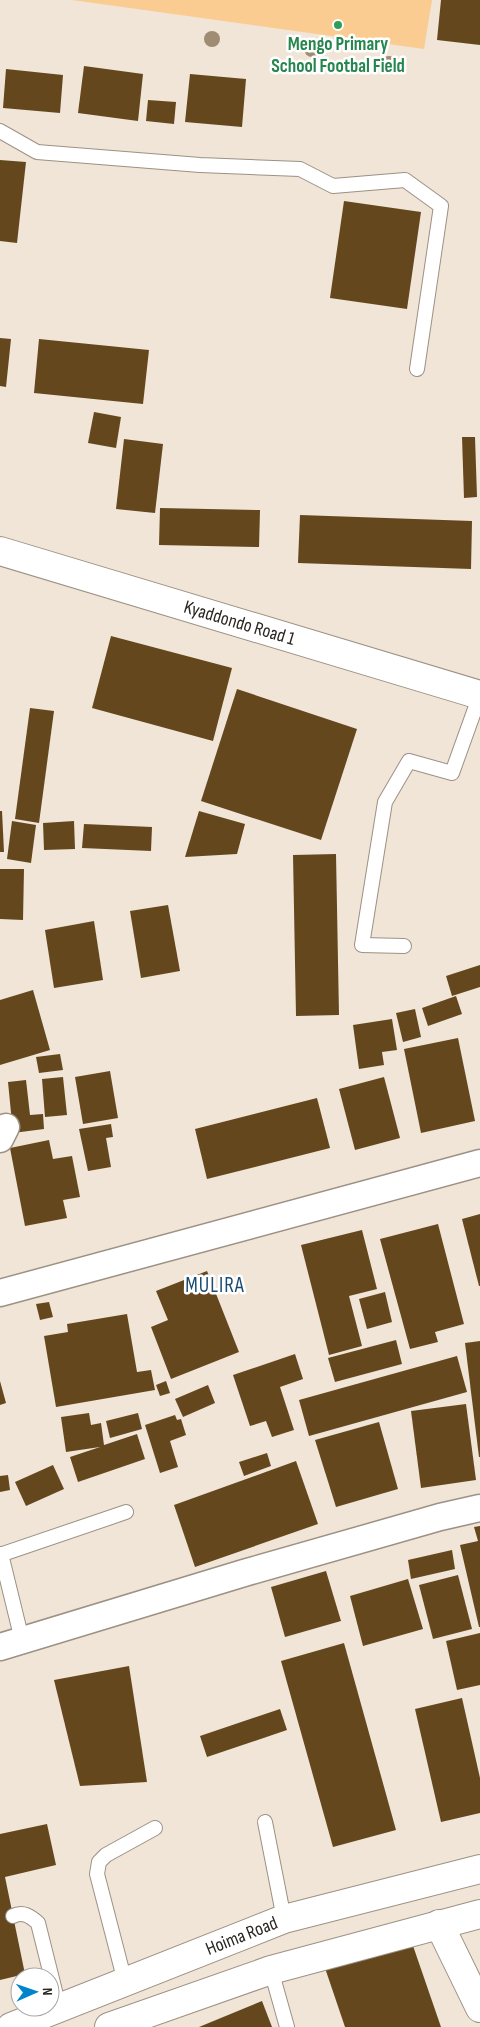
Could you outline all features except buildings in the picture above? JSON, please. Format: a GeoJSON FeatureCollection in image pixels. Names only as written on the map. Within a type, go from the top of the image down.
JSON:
{"type":"FeatureCollection","features":[{"type":"Feature","properties":{"kind":"main road","name":"Kyaddondo Road 1"},"geometry":{"type":"LineString","coordinates":[[0,551],[480,695]]}},
{"type":"Feature","properties":{"kind":"main road","name":"Hoima Road"},"geometry":{"type":"LineString","coordinates":[[60,2007],[284,1919],[480,1869]]}},
{"type":"Feature","properties":{"kind":"main road"},"geometry":{"type":"LineString","coordinates":[[124,2024],[271,1970],[480,1914]]}},
{"type":"Feature","properties":{"kind":"main road"},"geometry":{"type":"LineString","coordinates":[[439,1924],[480,2008]]}},
{"type":"Feature","properties":{"kind":"main road","name":"Hoima Road"},"geometry":{"type":"LineString","coordinates":[[11,2027],[35,2017]]}},
{"type":"Feature","properties":{"kind":"street"},"geometry":{"type":"LineString","coordinates":[[0,1293],[480,1163]]}},
{"type":"Feature","properties":{"kind":"street"},"geometry":{"type":"LineString","coordinates":[[11,1644],[440,1516],[480,1508]]}},
{"type":"Feature","properties":{"kind":"lane"},"geometry":{"type":"LineString","coordinates":[[0,131],[37,152],[190,164],[300,169],[333,186],[405,180],[441,206],[417,369]]}},
{"type":"Feature","properties":{"kind":"lane"},"geometry":{"type":"LineString","coordinates":[[404,946],[362,945],[386,802],[409,761],[452,773],[480,695]]}},
{"type":"Feature","properties":{"kind":"lane"},"geometry":{"type":"LineString","coordinates":[[11,1644],[0,1554],[126,1512]]}},
{"type":"Feature","properties":{"kind":"lane"},"geometry":{"type":"LineString","coordinates":[[265,1822],[284,1919]]}},
{"type":"Feature","properties":{"kind":"lane"},"geometry":{"type":"LineString","coordinates":[[125,1982],[97,1874],[99,1862],[106,1855],[155,1828]]}},
{"type":"Feature","properties":{"kind":"lane"},"geometry":{"type":"LineString","coordinates":[[13,1916],[19,1913],[30,1915],[38,1923],[49,1967]]}},
{"type":"Feature","properties":{"kind":"lane"},"geometry":{"type":"LineString","coordinates":[[271,1970],[288,2027]]}},
{"type":"Feature","properties":{"kind":"shaded area","name":"Mengo Primary School Footbal Field"},"geometry":{"type":"Polygon","coordinates":[[[72,0],[432,0],[424,49],[72,0]]]}},
{"type":"Feature","properties":{"kind":"place","name":"Mengo Primary School Footbal Field"},"geometry":{"type":"Point","coordinates":[338,25]}},
{"type":"Feature","properties":{"kind":"district","name":"MULIRA"},"geometry":{"type":"Point","coordinates":[215,1285]}}]}
